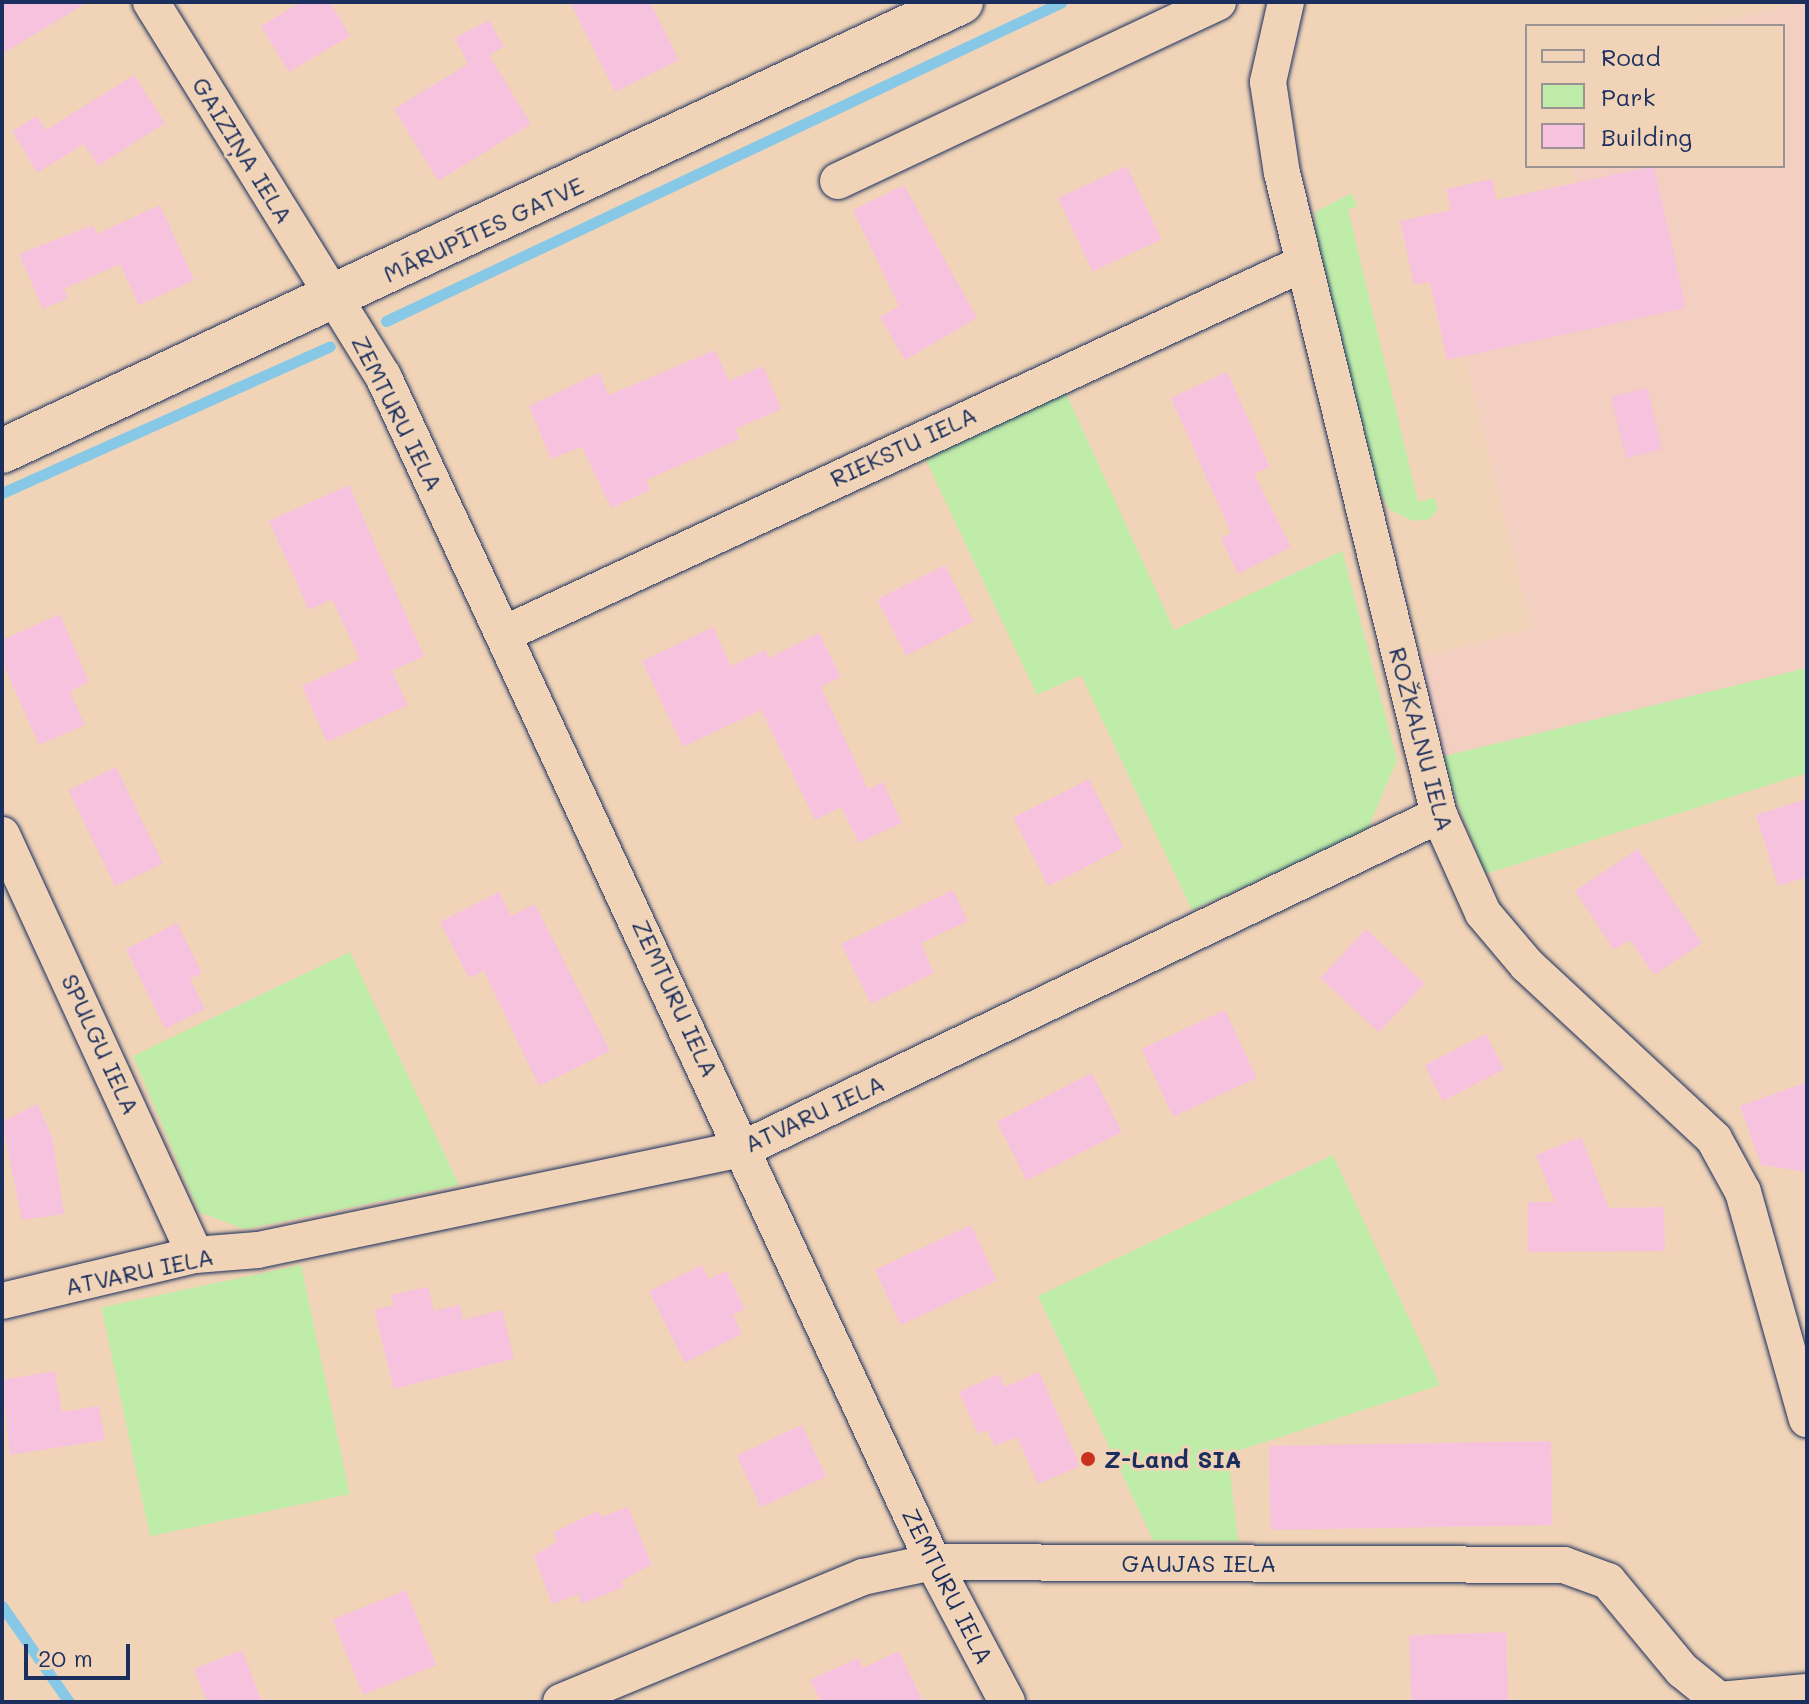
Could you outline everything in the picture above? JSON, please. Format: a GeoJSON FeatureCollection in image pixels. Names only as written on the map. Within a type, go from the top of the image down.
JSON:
{"type":"FeatureCollection","features":[{"type":"Feature","properties":{"kind":"street","name":"GAIZIŅA IELA"},"geometry":{"type":"LineString","coordinates":[[151,2],[336,298]]}},
{"type":"Feature","properties":{"kind":"street","name":"MĀRUPĪTES GATVE"},"geometry":{"type":"LineString","coordinates":[[2,451],[336,298],[961,2]]}},
{"type":"Feature","properties":{"kind":"street"},"geometry":{"type":"LineString","coordinates":[[838,181],[1218,2]]}},
{"type":"Feature","properties":{"kind":"street","name":"ROŽKALNU IELA"},"geometry":{"type":"LineString","coordinates":[[1286,2],[1268,82],[1302,264],[1439,815],[1483,913],[1527,965],[1714,1139],[1743,1192],[1807,1419]]}},
{"type":"Feature","properties":{"kind":"street","name":"RIEKSTU IELA"},"geometry":{"type":"LineString","coordinates":[[506,633],[1302,264]]}},
{"type":"Feature","properties":{"kind":"street","name":"ZEMTURU IELA"},"geometry":{"type":"LineString","coordinates":[[336,298],[372,355],[506,633],[933,1562],[1007,1702]]}},
{"type":"Feature","properties":{"kind":"street","name":"ATVARU IELA"},"geometry":{"type":"LineString","coordinates":[[2,1301],[195,1255],[258,1250],[745,1148],[1439,815]]}},
{"type":"Feature","properties":{"kind":"street","name":"SPULGU IELA"},"geometry":{"type":"LineString","coordinates":[[2,835],[195,1255]]}},
{"type":"Feature","properties":{"kind":"street","name":"GAUJAS IELA"},"geometry":{"type":"LineString","coordinates":[[561,1702],[863,1577],[933,1562],[1564,1565],[1608,1581],[1682,1670],[1719,1700],[1807,1692]]}},
{"type":"Feature","properties":{"kind":"shaded area"},"geometry":{"type":"Polygon","coordinates":[[[1807,2],[1807,668],[1440,757],[1421,658],[1531,628],[1465,356],[1685,308],[1655,168],[1785,168],[1785,24],[1704,24],[1807,2]]]}},
{"type":"Feature","properties":{"kind":"shaded area"},"geometry":{"type":"Polygon","coordinates":[[[1571,168],[1642,168],[1575,183],[1571,168]]]}},
{"type":"Feature","properties":{"kind":"green space"},"geometry":{"type":"Polygon","coordinates":[[[1352,193],[1357,207],[1348,209],[1418,502],[1435,498],[1438,509],[1430,519],[1413,521],[1390,510],[1376,484],[1316,241],[1315,212],[1352,193]]]}},
{"type":"Feature","properties":{"kind":"green space"},"geometry":{"type":"Polygon","coordinates":[[[1065,391],[1174,630],[1342,551],[1397,760],[1366,833],[1192,910],[1081,675],[1037,695],[925,458],[1065,391]]]}},
{"type":"Feature","properties":{"kind":"green space"},"geometry":{"type":"Polygon","coordinates":[[[1807,668],[1807,773],[1485,874],[1440,757],[1807,668]]]}},
{"type":"Feature","properties":{"kind":"green space"},"geometry":{"type":"Polygon","coordinates":[[[350,952],[459,1185],[245,1229],[199,1212],[133,1056],[350,952]]]}},
{"type":"Feature","properties":{"kind":"green space"},"geometry":{"type":"Polygon","coordinates":[[[1333,1155],[1440,1385],[1228,1454],[1238,1541],[1153,1540],[1038,1296],[1333,1155]]]}},
{"type":"Feature","properties":{"kind":"green space"},"geometry":{"type":"Polygon","coordinates":[[[301,1265],[350,1494],[150,1536],[101,1307],[301,1265]]]}},
{"type":"Feature","properties":{"kind":"building"},"geometry":{"type":"Polygon","coordinates":[[[2,2],[88,2],[2,54],[2,2]]]}},
{"type":"Feature","properties":{"kind":"building"},"geometry":{"type":"Polygon","coordinates":[[[301,2],[330,2],[350,36],[289,72],[261,26],[301,2]]]}},
{"type":"Feature","properties":{"kind":"building"},"geometry":{"type":"Polygon","coordinates":[[[570,2],[650,2],[679,60],[615,92],[570,2]]]}},
{"type":"Feature","properties":{"kind":"building"},"geometry":{"type":"Polygon","coordinates":[[[489,20],[504,47],[489,55],[531,124],[438,181],[394,109],[468,64],[455,38],[489,20]]]}},
{"type":"Feature","properties":{"kind":"building"},"geometry":{"type":"Polygon","coordinates":[[[134,75],[165,123],[98,166],[84,144],[37,173],[12,131],[37,116],[46,130],[134,75]]]}},
{"type":"Feature","properties":{"kind":"building"},"geometry":{"type":"Polygon","coordinates":[[[1127,166],[1161,239],[1092,272],[1058,198],[1127,166]]]}},
{"type":"Feature","properties":{"kind":"building"},"geometry":{"type":"Polygon","coordinates":[[[1654,168],[1686,308],[1447,360],[1430,282],[1414,285],[1400,221],[1451,210],[1446,189],[1492,179],[1496,200],[1654,168]]]}},
{"type":"Feature","properties":{"kind":"building"},"geometry":{"type":"Polygon","coordinates":[[[904,185],[977,318],[905,360],[880,317],[899,306],[853,210],[904,185]]]}},
{"type":"Feature","properties":{"kind":"building"},"geometry":{"type":"Polygon","coordinates":[[[160,205],[194,280],[139,305],[120,264],[64,289],[68,298],[43,309],[19,254],[93,225],[97,234],[160,205]]]}},
{"type":"Feature","properties":{"kind":"building"},"geometry":{"type":"Polygon","coordinates":[[[715,350],[729,381],[763,366],[781,409],[735,429],[740,439],[646,480],[650,490],[611,508],[582,447],[551,459],[529,406],[599,373],[609,395],[715,350]]]}},
{"type":"Feature","properties":{"kind":"building"},"geometry":{"type":"Polygon","coordinates":[[[1227,372],[1270,467],[1254,474],[1291,547],[1238,574],[1221,538],[1231,533],[1171,398],[1227,372]]]}},
{"type":"Feature","properties":{"kind":"building"},"geometry":{"type":"Polygon","coordinates":[[[1647,388],[1662,449],[1626,458],[1611,397],[1647,388]]]}},
{"type":"Feature","properties":{"kind":"building"},"geometry":{"type":"Polygon","coordinates":[[[349,485],[424,656],[392,671],[408,705],[327,742],[302,686],[360,659],[332,599],[309,610],[269,521],[349,485]]]}},
{"type":"Feature","properties":{"kind":"building"},"geometry":{"type":"Polygon","coordinates":[[[945,565],[974,621],[906,656],[877,600],[945,565]]]}},
{"type":"Feature","properties":{"kind":"building"},"geometry":{"type":"Polygon","coordinates":[[[60,614],[89,682],[70,691],[85,725],[39,745],[2,661],[2,640],[60,614]]]}},
{"type":"Feature","properties":{"kind":"building"},"geometry":{"type":"Polygon","coordinates":[[[713,627],[731,666],[765,650],[769,658],[819,633],[841,677],[821,687],[868,789],[883,782],[902,823],[859,843],[841,807],[815,820],[761,710],[683,747],[642,661],[713,627]]]}},
{"type":"Feature","properties":{"kind":"building"},"geometry":{"type":"Polygon","coordinates":[[[116,767],[163,863],[115,886],[68,790],[116,767]]]}},
{"type":"Feature","properties":{"kind":"building"},"geometry":{"type":"Polygon","coordinates":[[[1089,779],[1124,848],[1048,886],[1013,818],[1089,779]]]}},
{"type":"Feature","properties":{"kind":"building"},"geometry":{"type":"Polygon","coordinates":[[[1807,799],[1807,877],[1778,886],[1756,815],[1807,799]]]}},
{"type":"Feature","properties":{"kind":"building"},"geometry":{"type":"Polygon","coordinates":[[[1638,849],[1702,943],[1654,975],[1630,940],[1614,950],[1575,891],[1638,849]]]}},
{"type":"Feature","properties":{"kind":"building"},"geometry":{"type":"Polygon","coordinates":[[[953,890],[968,921],[921,943],[934,973],[871,1004],[841,944],[953,890]]]}},
{"type":"Feature","properties":{"kind":"building"},"geometry":{"type":"Polygon","coordinates":[[[499,892],[511,916],[535,904],[610,1051],[539,1086],[484,971],[469,978],[440,922],[499,892]]]}},
{"type":"Feature","properties":{"kind":"building"},"geometry":{"type":"Polygon","coordinates":[[[177,923],[202,973],[190,979],[205,1009],[165,1029],[126,949],[177,923]]]}},
{"type":"Feature","properties":{"kind":"building"},"geometry":{"type":"Polygon","coordinates":[[[1366,929],[1425,984],[1379,1033],[1320,978],[1366,929]]]}},
{"type":"Feature","properties":{"kind":"building"},"geometry":{"type":"Polygon","coordinates":[[[1225,1010],[1257,1078],[1173,1117],[1142,1049],[1225,1010]]]}},
{"type":"Feature","properties":{"kind":"building"},"geometry":{"type":"Polygon","coordinates":[[[1486,1034],[1504,1070],[1443,1101],[1425,1065],[1486,1034]]]}},
{"type":"Feature","properties":{"kind":"building"},"geometry":{"type":"Polygon","coordinates":[[[1092,1073],[1122,1132],[1027,1180],[997,1122],[1092,1073]]]}},
{"type":"Feature","properties":{"kind":"building"},"geometry":{"type":"Polygon","coordinates":[[[1807,1082],[1807,1172],[1761,1165],[1740,1106],[1807,1082]]]}},
{"type":"Feature","properties":{"kind":"building"},"geometry":{"type":"Polygon","coordinates":[[[37,1104],[52,1136],[64,1214],[22,1220],[2,1122],[37,1104]]]}},
{"type":"Feature","properties":{"kind":"building"},"geometry":{"type":"Polygon","coordinates":[[[1581,1137],[1609,1208],[1664,1207],[1665,1251],[1528,1252],[1528,1202],[1555,1202],[1536,1155],[1581,1137]]]}},
{"type":"Feature","properties":{"kind":"building"},"geometry":{"type":"Polygon","coordinates":[[[971,1225],[997,1280],[901,1325],[875,1270],[971,1225]]]}},
{"type":"Feature","properties":{"kind":"building"},"geometry":{"type":"Polygon","coordinates":[[[702,1265],[709,1279],[726,1271],[745,1309],[733,1315],[742,1334],[685,1363],[649,1291],[702,1265]]]}},
{"type":"Feature","properties":{"kind":"building"},"geometry":{"type":"Polygon","coordinates":[[[428,1287],[434,1311],[460,1305],[463,1320],[502,1310],[514,1359],[394,1389],[374,1310],[394,1305],[391,1295],[428,1287]]]}},
{"type":"Feature","properties":{"kind":"building"},"geometry":{"type":"Polygon","coordinates":[[[55,1371],[62,1412],[99,1406],[105,1440],[10,1455],[2,1380],[55,1371]]]}},
{"type":"Feature","properties":{"kind":"building"},"geometry":{"type":"Polygon","coordinates":[[[1039,1372],[1080,1466],[1038,1484],[1017,1437],[995,1446],[987,1430],[978,1434],[959,1392],[999,1374],[1005,1387],[1039,1372]]]}},
{"type":"Feature","properties":{"kind":"building"},"geometry":{"type":"Polygon","coordinates":[[[802,1425],[826,1477],[761,1507],[737,1455],[802,1425]]]}},
{"type":"Feature","properties":{"kind":"building"},"geometry":{"type":"Polygon","coordinates":[[[1551,1441],[1552,1525],[1271,1530],[1269,1446],[1551,1441]]]}},
{"type":"Feature","properties":{"kind":"building"},"geometry":{"type":"Polygon","coordinates":[[[628,1507],[652,1565],[621,1581],[624,1587],[581,1604],[579,1594],[552,1604],[534,1556],[557,1541],[554,1532],[598,1511],[602,1517],[628,1507]]]}},
{"type":"Feature","properties":{"kind":"building"},"geometry":{"type":"Polygon","coordinates":[[[406,1590],[436,1665],[363,1695],[333,1620],[406,1590]]]}},
{"type":"Feature","properties":{"kind":"building"},"geometry":{"type":"Polygon","coordinates":[[[1506,1632],[1508,1702],[1411,1702],[1409,1635],[1506,1632]]]}},
{"type":"Feature","properties":{"kind":"building"},"geometry":{"type":"Polygon","coordinates":[[[242,1650],[262,1702],[207,1702],[194,1669],[242,1650]]]}},
{"type":"Feature","properties":{"kind":"building"},"geometry":{"type":"Polygon","coordinates":[[[899,1651],[923,1702],[821,1702],[810,1680],[858,1658],[863,1668],[899,1651]]]}},
{"type":"Feature","properties":{"kind":"waterway"},"geometry":{"type":"LineString","coordinates":[[386,321],[1062,2]]}},
{"type":"Feature","properties":{"kind":"waterway"},"geometry":{"type":"LineString","coordinates":[[2,493],[330,346]]}},
{"type":"Feature","properties":{"kind":"waterway"},"geometry":{"type":"LineString","coordinates":[[2,1606],[69,1702]]}},
{"type":"Feature","properties":{"kind":"place","name":"Z-Land SIA"},"geometry":{"type":"Point","coordinates":[1088,1459]}}]}
